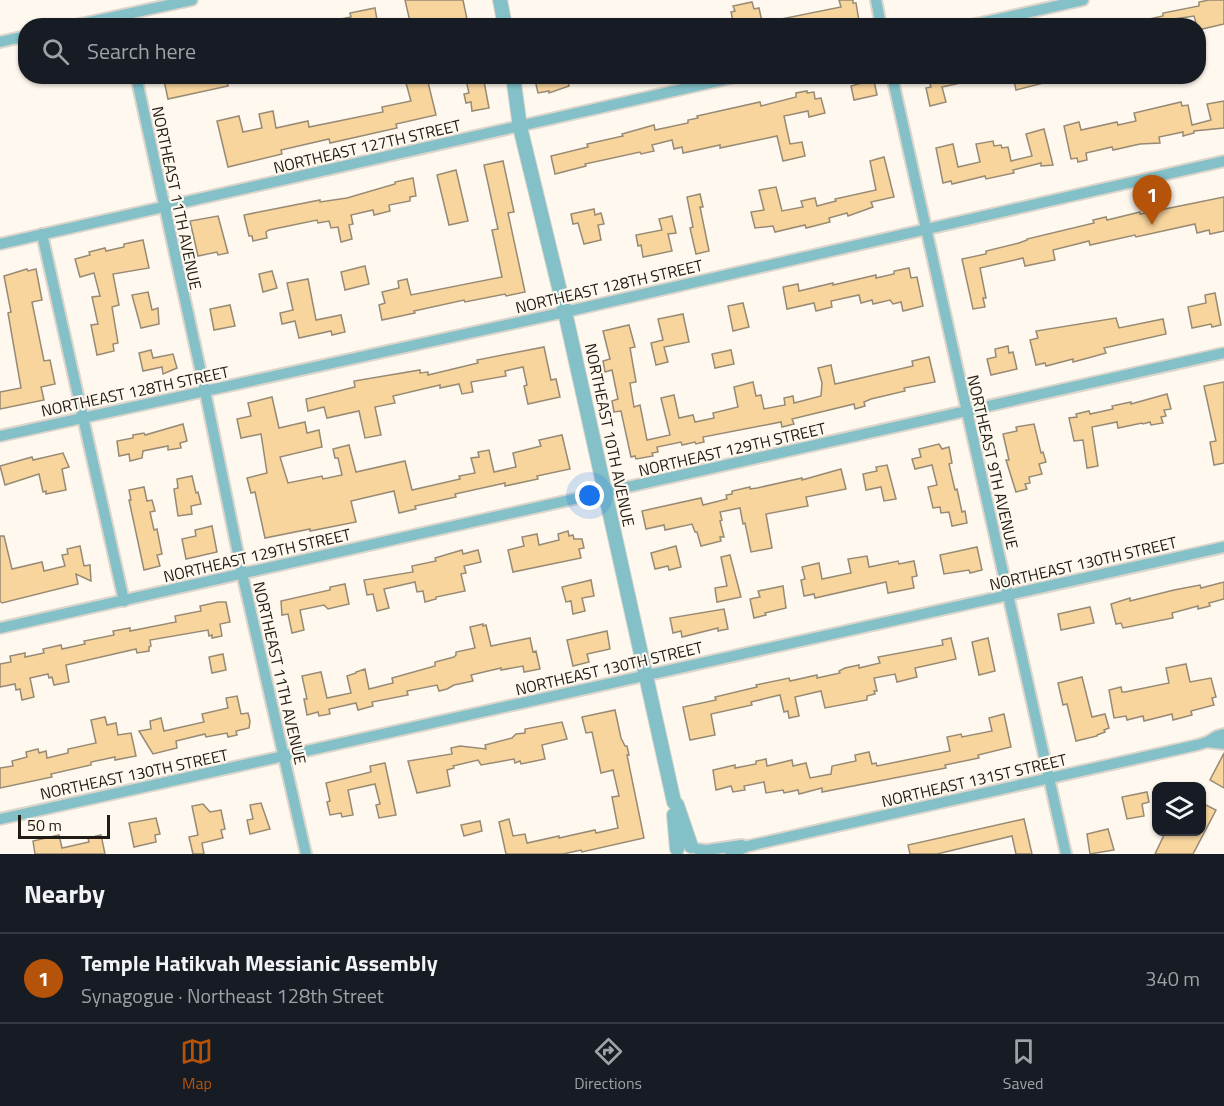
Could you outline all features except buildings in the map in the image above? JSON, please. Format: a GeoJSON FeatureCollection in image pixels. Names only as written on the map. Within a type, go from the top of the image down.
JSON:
{"type":"FeatureCollection","features":[{"type":"Feature","properties":{"kind":"street"},"geometry":{"type":"LineString","coordinates":[[131,18],[192,0]]}},
{"type":"Feature","properties":{"kind":"street"},"geometry":{"type":"LineString","coordinates":[[500,0],[504,18]]}},
{"type":"Feature","properties":{"kind":"street"},"geometry":{"type":"LineString","coordinates":[[876,0],[879,18]]}},
{"type":"Feature","properties":{"kind":"street"},"geometry":{"type":"LineString","coordinates":[[1003,18],[1083,0]]}},
{"type":"Feature","properties":{"kind":"street"},"geometry":{"type":"LineString","coordinates":[[0,42],[18,38]]}},
{"type":"Feature","properties":{"kind":"street","name":"NORTHEAST 11TH AVENUE"},"geometry":{"type":"LineString","coordinates":[[138,84],[163,208],[205,391],[242,573],[306,854]]}},
{"type":"Feature","properties":{"kind":"street","name":"NORTHEAST 10TH AVENUE"},"geometry":{"type":"LineString","coordinates":[[514,84],[520,127],[566,312],[674,802],[674,853]]}},
{"type":"Feature","properties":{"kind":"street","name":"NORTHEAST 127TH STREET"},"geometry":{"type":"LineString","coordinates":[[0,244],[705,84]]}},
{"type":"Feature","properties":{"kind":"street","name":"NORTHEAST 9TH AVENUE"},"geometry":{"type":"LineString","coordinates":[[894,84],[1066,854]]}},
{"type":"Feature","properties":{"kind":"street","name":"NORTHEAST 128TH STREET"},"geometry":{"type":"LineString","coordinates":[[0,436],[566,312],[1224,161]]}},
{"type":"Feature","properties":{"kind":"street"},"geometry":{"type":"LineString","coordinates":[[42,234],[124,601]]}},
{"type":"Feature","properties":{"kind":"street","name":"NORTHEAST 129TH STREET"},"geometry":{"type":"LineString","coordinates":[[0,628],[1224,353]]}},
{"type":"Feature","properties":{"kind":"street","name":"NORTHEAST 130TH STREET"},"geometry":{"type":"LineString","coordinates":[[0,819],[1224,547]]}},
{"type":"Feature","properties":{"kind":"street","name":"NORTHEAST 131ST STREET"},"geometry":{"type":"LineString","coordinates":[[1208,742],[1224,734]]}},
{"type":"Feature","properties":{"kind":"street","name":"NORTHEAST 131ST STREET"},"geometry":{"type":"LineString","coordinates":[[730,854],[748,846],[1208,742],[1224,744]]}},
{"type":"Feature","properties":{"kind":"street","name":"NORTHEAST 10TH AVENUE"},"geometry":{"type":"LineString","coordinates":[[674,802],[696,850]]}},
{"type":"Feature","properties":{"kind":"street","name":"NORTHEAST 131ST STREET"},"geometry":{"type":"LineString","coordinates":[[696,850],[748,846]]}},
{"type":"Feature","properties":{"kind":"street"},"geometry":{"type":"LineString","coordinates":[[674,853],[681,847],[696,850]]}},
{"type":"Feature","properties":{"kind":"place","name":"Temple Hatikvah Messianic Assembly"},"geometry":{"type":"Point","coordinates":[1152,225]}}]}
